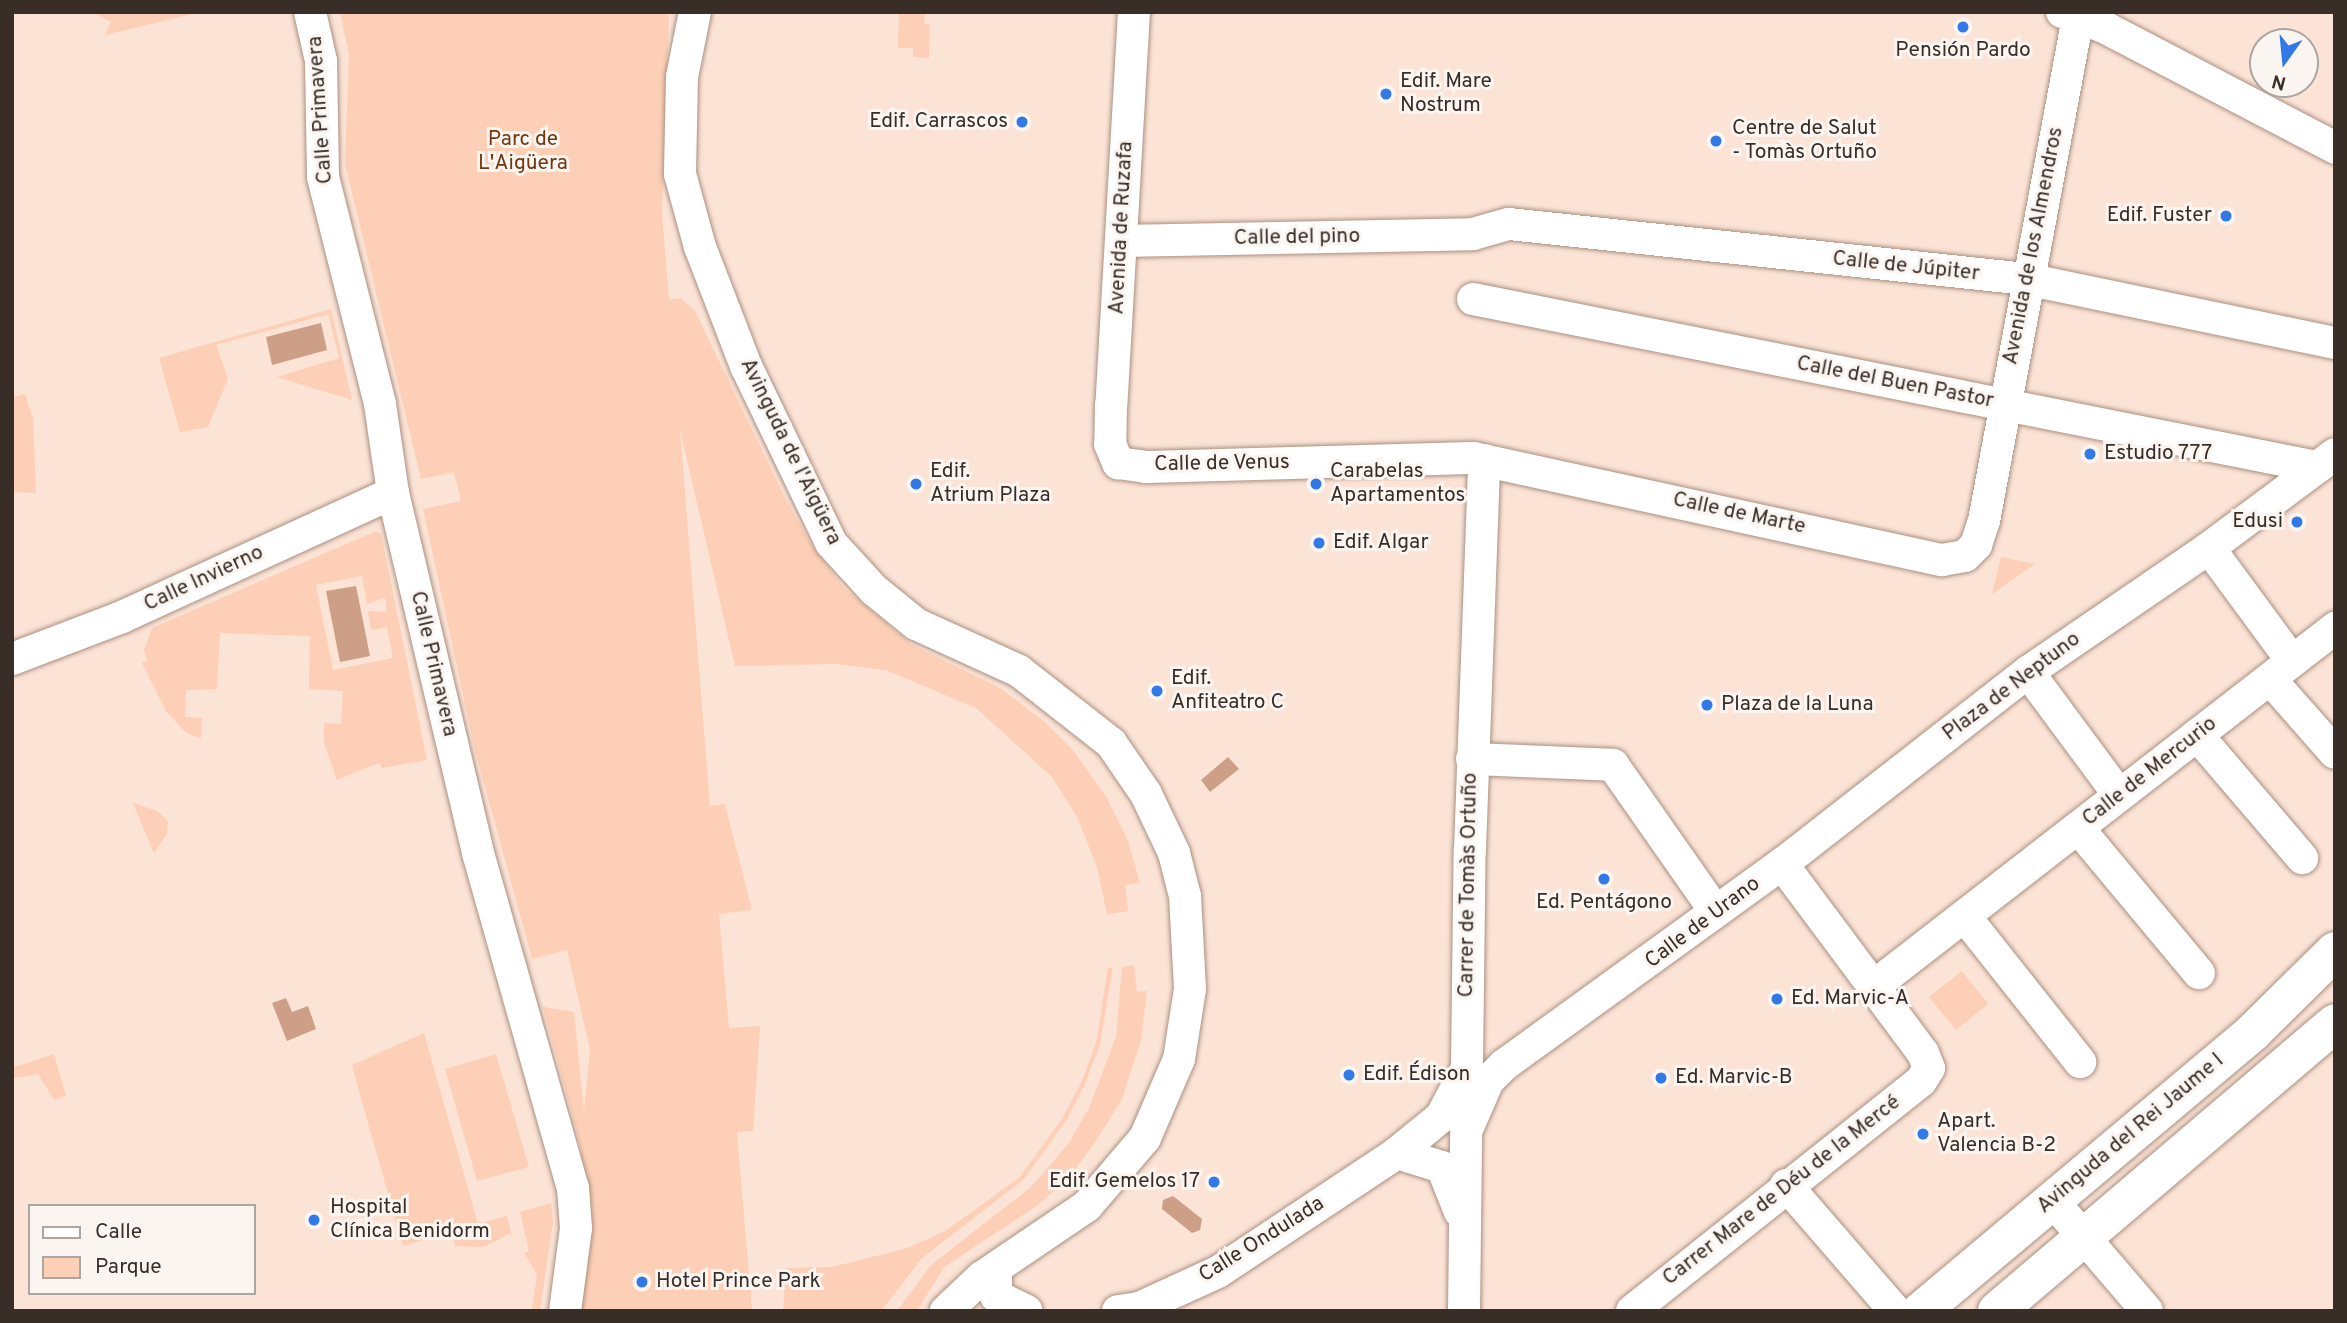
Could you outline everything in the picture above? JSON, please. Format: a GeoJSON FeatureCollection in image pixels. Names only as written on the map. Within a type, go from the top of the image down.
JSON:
{"type":"FeatureCollection","features":[{"type":"Feature","properties":{"kind":"main road","name":"Avinguda del Rei Jaume I"},"geometry":{"type":"LineString","coordinates":[[1921,1311],[2253,1032],[2335,951]]}},
{"type":"Feature","properties":{"kind":"main road"},"geometry":{"type":"LineString","coordinates":[[1997,1311],[2335,1023]]}},
{"type":"Feature","properties":{"kind":"street","name":"Calle Primavera"},"geometry":{"type":"LineString","coordinates":[[310,12],[321,61],[323,177],[380,404],[393,493],[481,866],[573,1188],[576,1228],[565,1311]]}},
{"type":"Feature","properties":{"kind":"street","name":"Avinguda de l'Aigüera"},"geometry":{"type":"LineString","coordinates":[[695,12],[682,77],[680,174],[700,247],[746,366],[831,543],[874,590],[916,624],[1019,671],[1111,743],[1146,794],[1174,853],[1183,885],[1190,928],[1191,989],[1179,1059],[1145,1138],[1087,1206],[996,1268],[946,1311]]}},
{"type":"Feature","properties":{"kind":"street","name":"Avenida de Ruzafa"},"geometry":{"type":"LineString","coordinates":[[1110,444],[1134,12]]}},
{"type":"Feature","properties":{"kind":"street"},"geometry":{"type":"LineString","coordinates":[[2073,14],[2335,148]]}},
{"type":"Feature","properties":{"kind":"street","name":"Avenida de los Almendros"},"geometry":{"type":"LineString","coordinates":[[1984,522],[2073,14]]}},
{"type":"Feature","properties":{"kind":"street","name":"Calle de Júpiter"},"geometry":{"type":"LineString","coordinates":[[1473,234],[1508,224],[2026,279],[2335,343]]}},
{"type":"Feature","properties":{"kind":"street","name":"Calle del pino"},"geometry":{"type":"LineString","coordinates":[[1121,241],[1473,234]]}},
{"type":"Feature","properties":{"kind":"street","name":"Calle del Buen Pastor"},"geometry":{"type":"LineString","coordinates":[[1473,299],[2004,405],[2326,460]]}},
{"type":"Feature","properties":{"kind":"street","name":"Calle de Venus"},"geometry":{"type":"LineString","coordinates":[[1110,444],[1118,463],[1146,467],[1479,459]]}},
{"type":"Feature","properties":{"kind":"street","name":"Calle de Marte"},"geometry":{"type":"LineString","coordinates":[[1479,459],[1942,560],[1965,556],[1976,545],[1984,522]]}},
{"type":"Feature","properties":{"kind":"street","name":"Carrer de Tomàs Ortuño"},"geometry":{"type":"LineString","coordinates":[[1464,1311],[1467,1237],[1467,1005],[1479,459]]}},
{"type":"Feature","properties":{"kind":"street","name":"Plaza de Neptuno"},"geometry":{"type":"LineString","coordinates":[[1866,798],[2028,672],[2209,548],[2326,460]]}},
{"type":"Feature","properties":{"kind":"street","name":"Calle Invierno"},"geometry":{"type":"LineString","coordinates":[[12,659],[122,617],[393,493]]}},
{"type":"Feature","properties":{"kind":"street"},"geometry":{"type":"LineString","coordinates":[[2209,548],[2281,670],[2335,753]]}},
{"type":"Feature","properties":{"kind":"street","name":"Calle de Mercurio"},"geometry":{"type":"LineString","coordinates":[[1874,986],[1966,918],[2119,794],[2335,628]]}},
{"type":"Feature","properties":{"kind":"street"},"geometry":{"type":"LineString","coordinates":[[2028,672],[2119,794]]}},
{"type":"Feature","properties":{"kind":"street"},"geometry":{"type":"LineString","coordinates":[[2197,735],[2302,858]]}},
{"type":"Feature","properties":{"kind":"street"},"geometry":{"type":"LineString","coordinates":[[1472,759],[1612,765],[1716,912]]}},
{"type":"Feature","properties":{"kind":"street","name":"Calle de Urano"},"geometry":{"type":"LineString","coordinates":[[1468,1127],[1488,1081],[1782,864],[1866,798]]}},
{"type":"Feature","properties":{"kind":"street"},"geometry":{"type":"LineString","coordinates":[[2078,828],[2199,974]]}},
{"type":"Feature","properties":{"kind":"street"},"geometry":{"type":"LineString","coordinates":[[1782,864],[1874,986]]}},
{"type":"Feature","properties":{"kind":"street"},"geometry":{"type":"LineString","coordinates":[[1966,918],[2080,1062]]}},
{"type":"Feature","properties":{"kind":"street","name":"Carrer Mare de Déu de la Mercé"},"geometry":{"type":"LineString","coordinates":[[1632,1311],[1786,1185],[1921,1081],[1929,1068],[1874,986]]}},
{"type":"Feature","properties":{"kind":"street"},"geometry":{"type":"LineString","coordinates":[[1467,1005],[1486,1042],[1505,1049],[1536,1043]]}},
{"type":"Feature","properties":{"kind":"street","name":"Calle Ondulada"},"geometry":{"type":"LineString","coordinates":[[1132,1310],[1218,1272],[1397,1153],[1441,1117],[1468,1067]]}},
{"type":"Feature","properties":{"kind":"street"},"geometry":{"type":"LineString","coordinates":[[1397,1153],[1442,1167],[1451,1182],[1467,1237]]}},
{"type":"Feature","properties":{"kind":"street"},"geometry":{"type":"LineString","coordinates":[[1786,1185],[1895,1311]]}},
{"type":"Feature","properties":{"kind":"street"},"geometry":{"type":"LineString","coordinates":[[2052,1200],[2147,1311]]}},
{"type":"Feature","properties":{"kind":"street"},"geometry":{"type":"LineString","coordinates":[[996,1268],[996,1296],[1027,1311]]}},
{"type":"Feature","properties":{"kind":"green space"},"geometry":{"type":"Polygon","coordinates":[[[92,12],[197,13],[105,35],[111,22],[92,12]]]}},
{"type":"Feature","properties":{"kind":"green space","name":"Parc de L'Aigüera"},"geometry":{"type":"Polygon","coordinates":[[[340,12],[669,12],[662,214],[669,300],[681,298],[695,311],[786,500],[813,547],[844,588],[911,644],[1000,688],[1045,722],[1073,750],[1106,796],[1128,841],[1140,883],[1125,885],[1128,911],[1107,914],[1097,867],[1078,819],[1052,777],[976,708],[886,670],[835,664],[735,666],[680,430],[710,806],[725,804],[752,910],[719,914],[729,1028],[760,1026],[753,1131],[737,1132],[752,1311],[567,1311],[581,1148],[543,1007],[574,1012],[584,1112],[590,1049],[567,950],[532,959],[474,746],[423,509],[461,501],[454,472],[421,479],[345,164],[349,54],[340,12]]]}},
{"type":"Feature","properties":{"kind":"green space"},"geometry":{"type":"Polygon","coordinates":[[[899,12],[930,12],[925,15],[924,24],[930,25],[929,58],[913,57],[913,48],[898,48],[899,12]]]}},
{"type":"Feature","properties":{"kind":"green space"},"geometry":{"type":"Polygon","coordinates":[[[331,309],[352,400],[277,377],[339,358],[328,314],[216,345],[228,379],[208,427],[180,432],[159,358],[331,309]]]}},
{"type":"Feature","properties":{"kind":"green space"},"geometry":{"type":"Polygon","coordinates":[[[25,394],[33,419],[36,493],[12,492],[12,397],[25,394]]]}},
{"type":"Feature","properties":{"kind":"green space"},"geometry":{"type":"Polygon","coordinates":[[[376,531],[381,534],[427,760],[382,768],[379,763],[337,780],[324,743],[324,723],[341,724],[343,691],[309,689],[310,636],[220,633],[217,689],[186,690],[185,717],[202,718],[201,738],[186,733],[166,711],[142,663],[147,661],[144,650],[152,628],[376,531]],[[362,576],[316,585],[333,670],[393,658],[387,627],[371,630],[368,611],[387,612],[385,598],[367,604],[362,576]]]}},
{"type":"Feature","properties":{"kind":"green space"},"geometry":{"type":"Polygon","coordinates":[[[2001,557],[2035,564],[1992,594],[2001,557]]]}},
{"type":"Feature","properties":{"kind":"green space"},"geometry":{"type":"Polygon","coordinates":[[[133,803],[157,811],[168,821],[167,834],[154,853],[133,803]]]}},
{"type":"Feature","properties":{"kind":"green space"},"geometry":{"type":"Polygon","coordinates":[[[1134,965],[1137,992],[1147,991],[1141,1040],[1122,1099],[1094,1144],[1067,1180],[1035,1207],[944,1267],[917,1311],[897,1311],[931,1265],[1031,1187],[1069,1143],[1089,1108],[1116,1037],[1122,967],[1134,965]]]}},
{"type":"Feature","properties":{"kind":"green space"},"geometry":{"type":"Polygon","coordinates":[[[1113,967],[1100,1044],[1085,1084],[1066,1121],[1023,1180],[922,1258],[881,1311],[783,1311],[786,1268],[832,1267],[908,1248],[945,1231],[1020,1177],[1062,1119],[1081,1083],[1096,1043],[1108,968],[1113,967]]]}},
{"type":"Feature","properties":{"kind":"green space"},"geometry":{"type":"Polygon","coordinates":[[[1962,971],[1988,1004],[1956,1030],[1929,997],[1962,971]]]}},
{"type":"Feature","properties":{"kind":"green space"},"geometry":{"type":"Polygon","coordinates":[[[424,1033],[478,1224],[507,1216],[511,1233],[483,1247],[455,1246],[451,1232],[403,1246],[362,1102],[352,1065],[424,1033]]]}},
{"type":"Feature","properties":{"kind":"green space"},"geometry":{"type":"Polygon","coordinates":[[[54,1054],[66,1096],[54,1100],[38,1074],[12,1078],[12,1068],[54,1054]]]}},
{"type":"Feature","properties":{"kind":"green space"},"geometry":{"type":"Polygon","coordinates":[[[496,1054],[529,1167],[477,1181],[445,1069],[496,1054]]]}},
{"type":"Feature","properties":{"kind":"green space"},"geometry":{"type":"Polygon","coordinates":[[[551,1203],[553,1222],[540,1311],[520,1311],[532,1309],[537,1275],[524,1253],[529,1251],[520,1212],[551,1203]]]}},
{"type":"Feature","properties":{"kind":"shaded area"},"geometry":{"type":"Polygon","coordinates":[[[321,323],[327,350],[272,365],[266,337],[321,323]]]}},
{"type":"Feature","properties":{"kind":"shaded area"},"geometry":{"type":"Polygon","coordinates":[[[356,586],[370,656],[340,662],[326,591],[356,586]]]}},
{"type":"Feature","properties":{"kind":"shaded area"},"geometry":{"type":"Polygon","coordinates":[[[1228,757],[1239,769],[1210,792],[1201,780],[1228,757]]]}},
{"type":"Feature","properties":{"kind":"shaded area"},"geometry":{"type":"Polygon","coordinates":[[[286,998],[292,1012],[308,1006],[316,1029],[287,1041],[272,1003],[286,998]]]}},
{"type":"Feature","properties":{"kind":"shaded area"},"geometry":{"type":"Polygon","coordinates":[[[1173,1196],[1202,1219],[1200,1230],[1192,1233],[1162,1209],[1163,1200],[1173,1196]]]}},
{"type":"Feature","properties":{"kind":"place","name":"Pensión Pardo"},"geometry":{"type":"Point","coordinates":[1963,27]}},
{"type":"Feature","properties":{"kind":"place","name":"Edif. Mare Nostrum"},"geometry":{"type":"Point","coordinates":[1386,94]}},
{"type":"Feature","properties":{"kind":"place","name":"Edif. Carrascos"},"geometry":{"type":"Point","coordinates":[1022,122]}},
{"type":"Feature","properties":{"kind":"place","name":"Centre de Salut - Tomàs Ortuño"},"geometry":{"type":"Point","coordinates":[1716,141]}},
{"type":"Feature","properties":{"kind":"place","name":"Edif. Fuster"},"geometry":{"type":"Point","coordinates":[2226,216]}},
{"type":"Feature","properties":{"kind":"place","name":"Estudio 777"},"geometry":{"type":"Point","coordinates":[2090,454]}},
{"type":"Feature","properties":{"kind":"place","name":"Edif. Atrium Plaza"},"geometry":{"type":"Point","coordinates":[916,484]}},
{"type":"Feature","properties":{"kind":"place","name":"Carabelas Apartamentos"},"geometry":{"type":"Point","coordinates":[1316,484]}},
{"type":"Feature","properties":{"kind":"place","name":"Edusi"},"geometry":{"type":"Point","coordinates":[2297,522]}},
{"type":"Feature","properties":{"kind":"place","name":"Edif. Algar"},"geometry":{"type":"Point","coordinates":[1319,543]}},
{"type":"Feature","properties":{"kind":"place","name":"Edif. Anfiteatro C"},"geometry":{"type":"Point","coordinates":[1157,691]}},
{"type":"Feature","properties":{"kind":"place","name":"Plaza de la Luna"},"geometry":{"type":"Point","coordinates":[1707,705]}},
{"type":"Feature","properties":{"kind":"place","name":"Ed. Pentágono"},"geometry":{"type":"Point","coordinates":[1604,879]}},
{"type":"Feature","properties":{"kind":"place","name":"Ed. Marvic-A"},"geometry":{"type":"Point","coordinates":[1777,999]}},
{"type":"Feature","properties":{"kind":"place","name":"Edif. Édison"},"geometry":{"type":"Point","coordinates":[1349,1075]}},
{"type":"Feature","properties":{"kind":"place","name":"Ed. Marvic-B"},"geometry":{"type":"Point","coordinates":[1661,1078]}},
{"type":"Feature","properties":{"kind":"place","name":"Apart. Valencia B-2"},"geometry":{"type":"Point","coordinates":[1923,1134]}},
{"type":"Feature","properties":{"kind":"place","name":"Edif. Gemelos 17"},"geometry":{"type":"Point","coordinates":[1214,1182]}},
{"type":"Feature","properties":{"kind":"place","name":"Hospital Clínica Benidorm"},"geometry":{"type":"Point","coordinates":[314,1220]}},
{"type":"Feature","properties":{"kind":"place","name":"Hotel Prince Park"},"geometry":{"type":"Point","coordinates":[642,1282]}}]}
